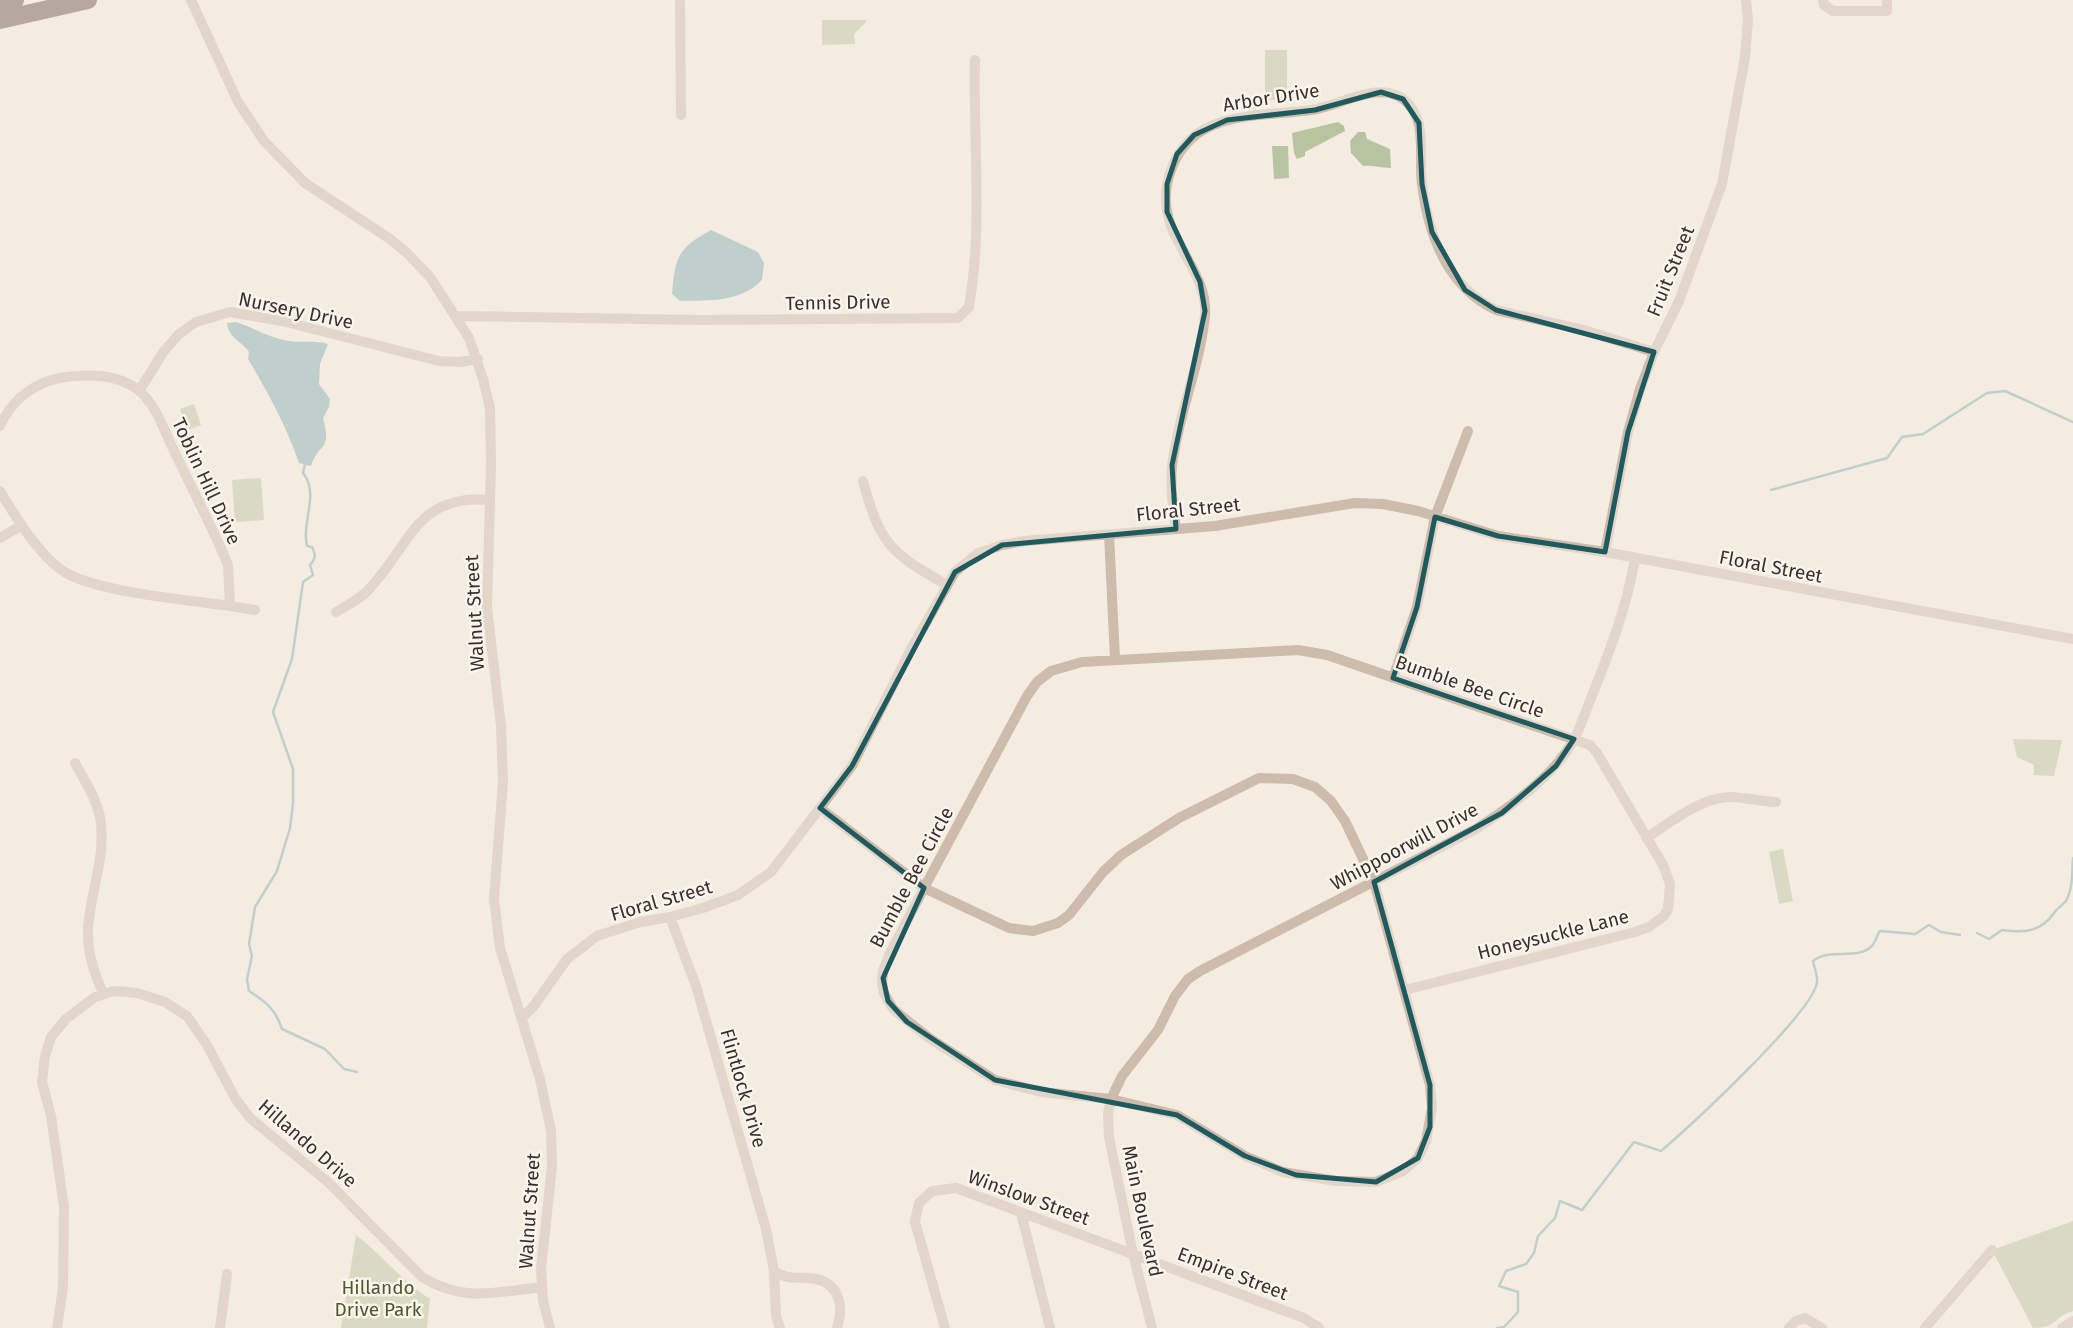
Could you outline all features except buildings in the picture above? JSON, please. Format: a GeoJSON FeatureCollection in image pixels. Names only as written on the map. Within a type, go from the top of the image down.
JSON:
{"type":"FeatureCollection","features":[{"type":"Feature","properties":{"kind":"highway"},"geometry":{"type":"LineString","coordinates":[[0,4],[15,0]]}},
{"type":"Feature","properties":{"kind":"highway"},"geometry":{"type":"LineString","coordinates":[[0,20],[88,0]]}},
{"type":"Feature","properties":{"kind":"street","name":"Walnut Street"},"geometry":{"type":"LineString","coordinates":[[191,0],[238,102],[272,150],[305,183],[406,252],[430,277],[457,316],[478,359],[490,408],[487,608],[501,726],[503,782],[494,900],[500,947],[540,1079],[551,1131],[552,1166],[543,1244],[542,1287],[550,1328]]}},
{"type":"Feature","properties":{"kind":"street"},"geometry":{"type":"LineString","coordinates":[[680,0],[681,115]]}},
{"type":"Feature","properties":{"kind":"street","name":"Fruit Street"},"geometry":{"type":"LineString","coordinates":[[1605,552],[1628,432],[1640,389],[1654,352],[1679,301],[1722,184],[1745,57],[1748,20],[1746,0]]}},
{"type":"Feature","properties":{"kind":"street"},"geometry":{"type":"LineString","coordinates":[[1823,0],[1824,5],[1833,11],[1887,11],[1886,0]]}},
{"type":"Feature","properties":{"kind":"street","name":"Tennis Drive"},"geometry":{"type":"LineString","coordinates":[[457,316],[763,320],[958,318],[969,307],[973,269],[976,215],[975,60]]}},
{"type":"Feature","properties":{"kind":"street","name":"Arbor Drive"},"geometry":{"type":"LineString","coordinates":[[1176,529],[1172,465],[1199,352],[1205,311],[1200,282],[1170,223],[1166,195],[1177,155],[1202,129],[1227,120],[1254,115],[1315,110],[1360,96],[1381,92],[1394,94],[1406,102],[1419,123],[1422,184],[1432,232],[1444,262],[1465,290],[1496,310],[1584,330],[1654,352]]}},
{"type":"Feature","properties":{"kind":"street","name":"Nursery Drive"},"geometry":{"type":"LineString","coordinates":[[139,391],[164,351],[179,334],[196,322],[230,312],[282,321],[439,361],[478,359]]}},
{"type":"Feature","properties":{"kind":"street"},"geometry":{"type":"LineString","coordinates":[[0,426],[3,411],[37,386],[56,378],[104,376],[125,382],[139,391]]}},
{"type":"Feature","properties":{"kind":"street","name":"Toblin Hill Drive"},"geometry":{"type":"LineString","coordinates":[[139,391],[158,418],[228,565],[230,606]]}},
{"type":"Feature","properties":{"kind":"street"},"geometry":{"type":"LineString","coordinates":[[1393,678],[1417,607],[1436,517],[1468,431]]}},
{"type":"Feature","properties":{"kind":"street"},"geometry":{"type":"LineString","coordinates":[[863,481],[875,517],[890,547],[907,562],[947,585]]}},
{"type":"Feature","properties":{"kind":"street"},"geometry":{"type":"LineString","coordinates":[[0,491],[22,525],[63,571],[81,580],[256,610]]}},
{"type":"Feature","properties":{"kind":"street"},"geometry":{"type":"LineString","coordinates":[[336,612],[371,588],[419,522],[455,501],[490,500]]}},
{"type":"Feature","properties":{"kind":"street","name":"Floral Street"},"geometry":{"type":"LineString","coordinates":[[521,1019],[533,1007],[567,959],[597,936],[627,925],[670,918],[738,895],[764,878],[852,766],[912,647],[961,565],[978,554],[1003,544],[1215,526],[1355,503],[1383,504],[1498,536],[1605,552],[2073,639]]}},
{"type":"Feature","properties":{"kind":"street"},"geometry":{"type":"LineString","coordinates":[[0,538],[22,525]]}},
{"type":"Feature","properties":{"kind":"street"},"geometry":{"type":"LineString","coordinates":[[1109,534],[1115,659]]}},
{"type":"Feature","properties":{"kind":"street","name":"Whippoorwill Drive"},"geometry":{"type":"LineString","coordinates":[[1111,1100],[1122,1076],[1158,1030],[1175,996],[1188,979],[1230,954],[1476,829],[1502,813],[1556,765],[1574,738],[1625,606],[1635,558]]}},
{"type":"Feature","properties":{"kind":"street","name":"Bumble Bee Circle"},"geometry":{"type":"LineString","coordinates":[[820,808],[924,888],[1009,928],[1033,931],[1058,923],[1069,915],[1103,872],[1132,847],[1179,818],[1264,777],[1293,779],[1322,791],[1345,821],[1374,882],[1430,1085],[1430,1127],[1418,1158],[1403,1171],[1376,1182],[1336,1181],[1283,1172],[1245,1156],[1177,1115],[1111,1100],[1041,1092],[995,1080],[929,1038],[893,1009],[884,993],[883,971],[890,953],[924,888],[1021,707],[1037,682],[1051,671],[1068,665],[1115,659],[1298,650],[1327,655],[1574,738]]}},
{"type":"Feature","properties":{"kind":"street","name":"Honeysuckle Lane"},"geometry":{"type":"LineString","coordinates":[[1405,990],[1649,927],[1664,916],[1670,892],[1663,865],[1597,753],[1590,745],[1574,738]]}},
{"type":"Feature","properties":{"kind":"street"},"geometry":{"type":"LineString","coordinates":[[57,1328],[63,1288],[64,1207],[51,1116],[43,1082],[45,1056],[48,1043],[60,1025],[87,1002],[103,993],[92,963],[88,932],[100,855],[101,825],[96,803],[75,763]]}},
{"type":"Feature","properties":{"kind":"street"},"geometry":{"type":"LineString","coordinates":[[1646,838],[1692,809],[1714,800],[1729,797],[1776,802]]}},
{"type":"Feature","properties":{"kind":"street","name":"Flintlock Drive"},"geometry":{"type":"LineString","coordinates":[[670,918],[696,986],[766,1229],[774,1271],[776,1316],[780,1328]]}},
{"type":"Feature","properties":{"kind":"street","name":"Hillando Drive"},"geometry":{"type":"LineString","coordinates":[[103,993],[136,993],[165,1002],[187,1016],[235,1098],[250,1118],[329,1183],[422,1277],[439,1287],[466,1294],[542,1287]]}},
{"type":"Feature","properties":{"kind":"street","name":"Main Boulevard"},"geometry":{"type":"LineString","coordinates":[[1111,1100],[1108,1114],[1109,1137],[1133,1254],[1152,1328]]}},
{"type":"Feature","properties":{"kind":"street","name":"Winslow Street"},"geometry":{"type":"LineString","coordinates":[[945,1328],[915,1222],[919,1203],[932,1191],[956,1188],[1133,1254]]}},
{"type":"Feature","properties":{"kind":"street"},"geometry":{"type":"LineString","coordinates":[[1021,1213],[1051,1328]]}},
{"type":"Feature","properties":{"kind":"street"},"geometry":{"type":"LineString","coordinates":[[1925,1328],[1992,1250]]}},
{"type":"Feature","properties":{"kind":"street","name":"Empire Street"},"geometry":{"type":"LineString","coordinates":[[1133,1254],[1304,1318],[1320,1328]]}},
{"type":"Feature","properties":{"kind":"street"},"geometry":{"type":"LineString","coordinates":[[774,1271],[785,1277],[812,1278],[827,1283],[835,1291],[840,1305],[837,1328]]}},
{"type":"Feature","properties":{"kind":"street"},"geometry":{"type":"LineString","coordinates":[[220,1328],[227,1274]]}},
{"type":"Feature","properties":{"kind":"street"},"geometry":{"type":"LineString","coordinates":[[1789,1328],[1796,1321],[1805,1318],[1822,1328]]}},
{"type":"Feature","properties":{"kind":"street"},"geometry":{"type":"LineString","coordinates":[[2062,1328],[2073,1321]]}},
{"type":"Feature","properties":{"kind":"highlighted area"},"geometry":{"type":"Polygon","coordinates":[[[1381,92],[1403,99],[1419,123],[1422,184],[1432,232],[1465,290],[1496,310],[1654,352],[1628,432],[1605,552],[1498,536],[1435,517],[1417,607],[1393,678],[1574,739],[1556,766],[1502,813],[1374,882],[1430,1085],[1430,1127],[1418,1158],[1376,1182],[1296,1175],[1245,1156],[1177,1115],[995,1080],[907,1022],[888,1001],[883,978],[924,888],[820,808],[852,766],[955,572],[1002,545],[1176,529],[1172,465],[1205,311],[1200,282],[1167,212],[1167,184],[1177,154],[1194,135],[1227,120],[1315,110],[1381,92]]]}},
{"type":"Feature","properties":{"kind":"green space"},"geometry":{"type":"Polygon","coordinates":[[[822,20],[866,22],[854,34],[855,44],[822,45],[822,20]]]}},
{"type":"Feature","properties":{"kind":"green space"},"geometry":{"type":"Polygon","coordinates":[[[1265,50],[1287,50],[1287,100],[1265,100],[1265,50]]]}},
{"type":"Feature","properties":{"kind":"green space"},"geometry":{"type":"Polygon","coordinates":[[[1338,122],[1344,126],[1345,131],[1297,159],[1292,133],[1338,122]]]}},
{"type":"Feature","properties":{"kind":"green space"},"geometry":{"type":"Polygon","coordinates":[[[1358,132],[1365,132],[1367,139],[1390,149],[1391,168],[1363,166],[1351,153],[1350,141],[1358,132]]]}},
{"type":"Feature","properties":{"kind":"green space"},"geometry":{"type":"Polygon","coordinates":[[[1272,146],[1288,146],[1289,178],[1274,179],[1272,146]]]}},
{"type":"Feature","properties":{"kind":"green space"},"geometry":{"type":"Polygon","coordinates":[[[194,404],[201,425],[188,430],[180,409],[194,404]]]}},
{"type":"Feature","properties":{"kind":"green space"},"geometry":{"type":"Polygon","coordinates":[[[261,478],[264,520],[235,522],[232,480],[261,478]]]}},
{"type":"Feature","properties":{"kind":"green space"},"geometry":{"type":"Polygon","coordinates":[[[2013,739],[2062,740],[2054,776],[2034,775],[2034,765],[2017,757],[2013,739]]]}},
{"type":"Feature","properties":{"kind":"green space"},"geometry":{"type":"Polygon","coordinates":[[[1783,849],[1793,901],[1779,904],[1769,852],[1783,849]]]}},
{"type":"Feature","properties":{"kind":"green space"},"geometry":{"type":"Polygon","coordinates":[[[2073,1221],[2073,1311],[2052,1324],[2033,1328],[1992,1250],[2073,1221]]]}},
{"type":"Feature","properties":{"kind":"green space","name":"Hillando Drive Park"},"geometry":{"type":"Polygon","coordinates":[[[356,1235],[430,1299],[427,1328],[341,1328],[356,1235]]]}},
{"type":"Feature","properties":{"kind":"water"},"geometry":{"type":"Polygon","coordinates":[[[711,230],[758,252],[764,263],[762,280],[744,293],[724,299],[680,301],[672,294],[680,255],[691,242],[711,230]]]}},
{"type":"Feature","properties":{"kind":"water"},"geometry":{"type":"Polygon","coordinates":[[[236,322],[282,340],[328,344],[320,364],[319,384],[330,399],[323,418],[326,441],[311,466],[299,463],[276,410],[248,359],[249,352],[230,333],[227,323],[236,322]]]}},
{"type":"Feature","properties":{"kind":"waterway"},"geometry":{"type":"LineString","coordinates":[[1771,490],[1887,458],[1902,437],[1923,434],[1987,393],[2005,391],[2073,422]]}},
{"type":"Feature","properties":{"kind":"waterway"},"geometry":{"type":"LineString","coordinates":[[305,464],[303,473],[310,490],[306,537],[307,546],[312,547],[315,554],[310,565],[313,575],[303,582],[292,659],[273,712],[293,769],[293,804],[290,828],[277,871],[255,907],[249,944],[252,956],[247,979],[249,991],[270,1007],[282,1029],[325,1049],[344,1069],[357,1072]]}},
{"type":"Feature","properties":{"kind":"waterway"},"geometry":{"type":"LineString","coordinates":[[1977,933],[1989,939],[2002,930],[2025,931],[2038,928],[2065,902],[2072,880],[2073,858]]}},
{"type":"Feature","properties":{"kind":"waterway"},"geometry":{"type":"LineString","coordinates":[[1497,1328],[1504,1327],[1518,1312],[1518,1292],[1499,1286],[1506,1271],[1526,1264],[1534,1253],[1538,1236],[1555,1218],[1560,1201],[1582,1210],[1634,1142],[1661,1151],[1722,1095],[1774,1042],[1811,997],[1817,982],[1813,961],[1827,955],[1866,950],[1873,945],[1880,931],[1915,934],[1929,925],[1941,932],[1960,935]]}}]}
